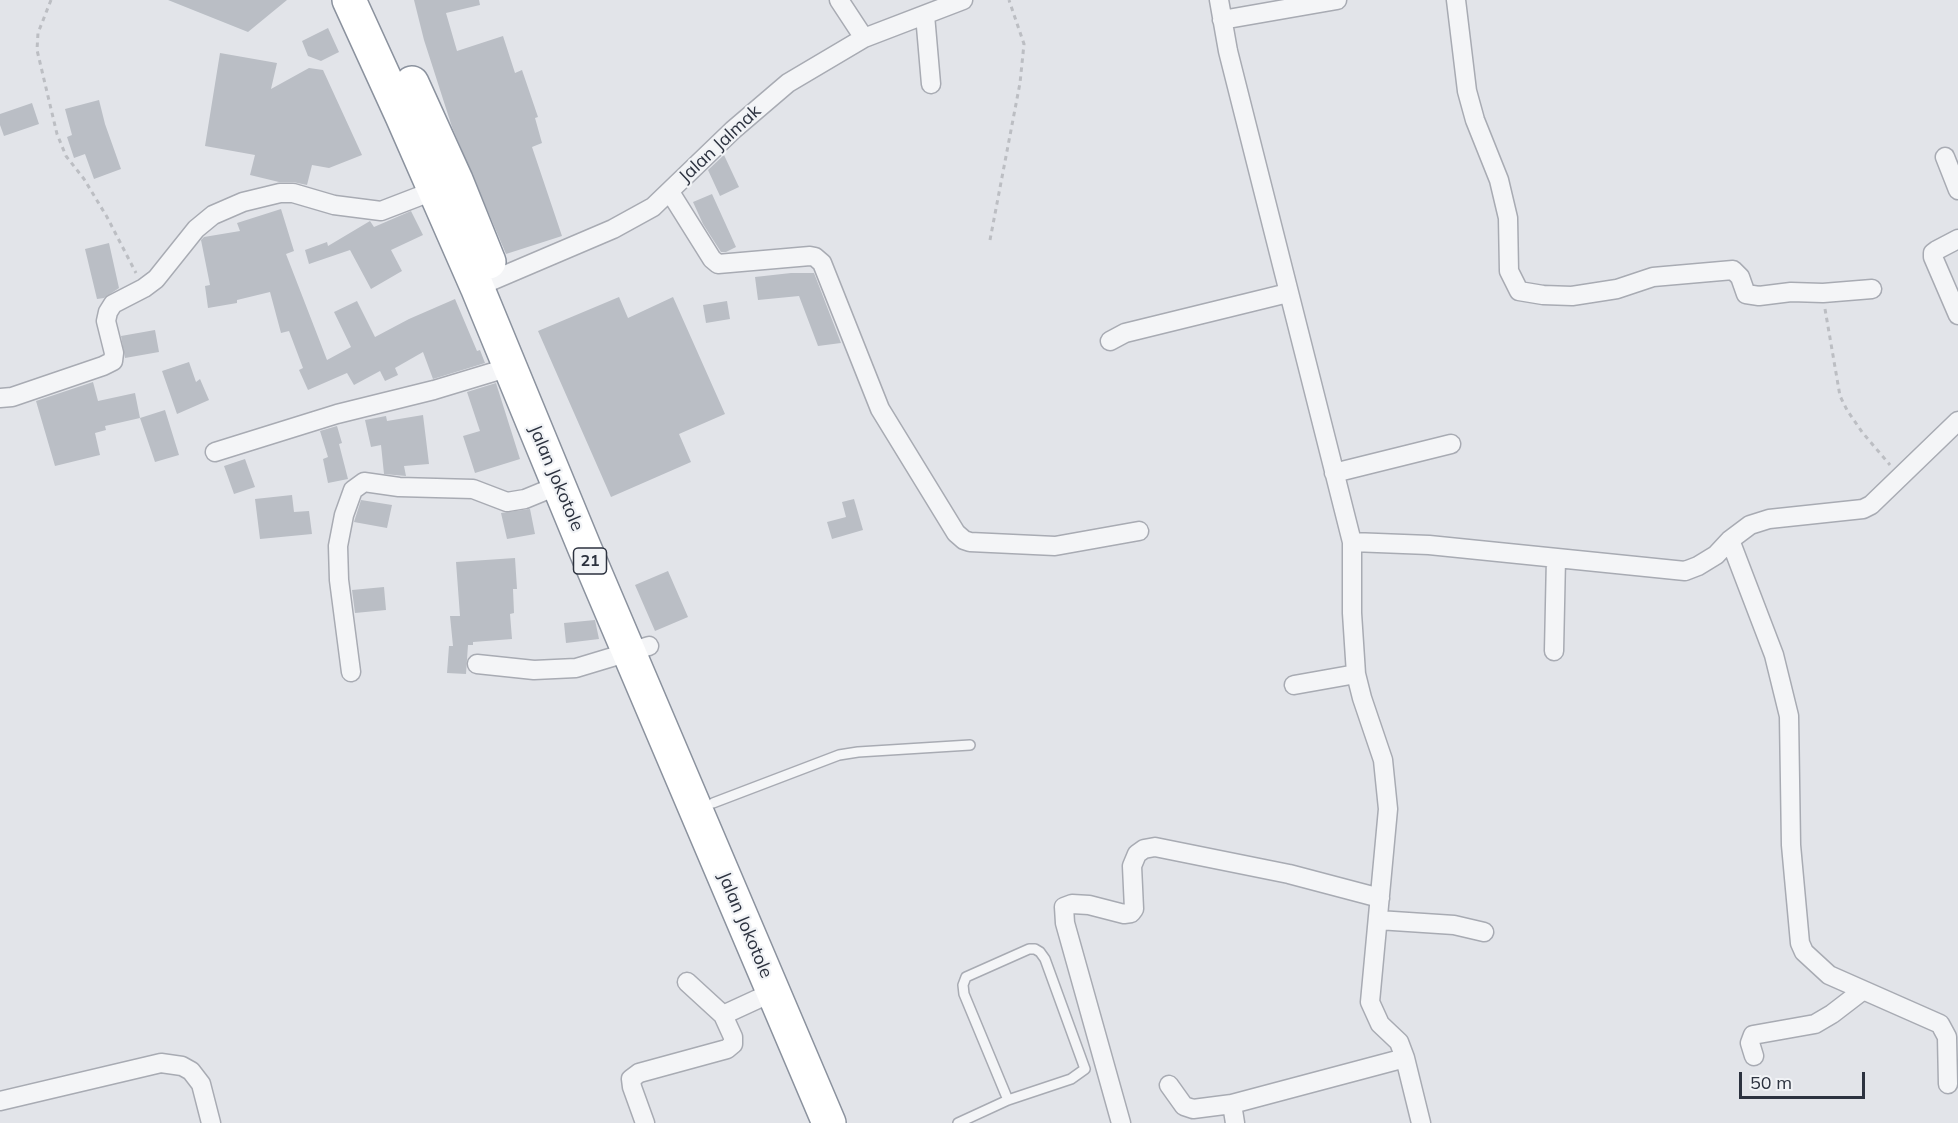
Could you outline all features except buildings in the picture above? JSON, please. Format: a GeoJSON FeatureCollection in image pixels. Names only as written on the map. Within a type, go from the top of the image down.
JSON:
{"type":"FeatureCollection","features":[{"type":"Feature","properties":{"kind":"highway","name":"Jalan Jokotole"},"geometry":{"type":"LineString","coordinates":[[349,0],[402,116],[433,191],[486,283],[639,650],[773,992],[829,1123]]}},
{"type":"Feature","properties":{"kind":"highway","name":"Jalan Jokotole"},"geometry":{"type":"LineString","coordinates":[[373,0],[456,180],[510,367],[559,484],[595,545]]}},
{"type":"Feature","properties":{"kind":"highway","name":"Jalan Jokotole"},"geometry":{"type":"LineString","coordinates":[[639,650],[713,803],[848,1123]]}},
{"type":"Feature","properties":{"kind":"street"},"geometry":{"type":"LineString","coordinates":[[839,0],[864,38]]}},
{"type":"Feature","properties":{"kind":"street","name":"Jalan Jalmak"},"geometry":{"type":"LineString","coordinates":[[486,283],[613,229],[653,207],[732,130],[788,83],[864,38],[963,0]]}},
{"type":"Feature","properties":{"kind":"street"},"geometry":{"type":"LineString","coordinates":[[1219,0],[1228,51],[1352,542],[1356,674],[1383,760],[1388,809],[1371,1002],[1380,1024],[1399,1042],[1395,1061],[1421,1123]]}},
{"type":"Feature","properties":{"kind":"street"},"geometry":{"type":"LineString","coordinates":[[1222,20],[1337,0]]}},
{"type":"Feature","properties":{"kind":"street"},"geometry":{"type":"LineString","coordinates":[[1456,0],[1467,92],[1474,120],[1499,180],[1508,218],[1509,271],[1519,291],[1544,296],[1572,296],[1626,287],[1653,277],[1732,270],[1740,277],[1746,294],[1759,296],[1791,292],[1823,293],[1872,289]]}},
{"type":"Feature","properties":{"kind":"street"},"geometry":{"type":"LineString","coordinates":[[926,15],[931,84]]}},
{"type":"Feature","properties":{"kind":"street"},"geometry":{"type":"LineString","coordinates":[[1945,158],[1958,190]]}},
{"type":"Feature","properties":{"kind":"street"},"geometry":{"type":"LineString","coordinates":[[0,399],[12,397],[113,361],[114,353],[106,321],[113,304],[144,288],[168,265],[196,229],[213,215],[243,202],[280,193],[293,193],[334,205],[381,211],[433,191]]}},
{"type":"Feature","properties":{"kind":"street"},"geometry":{"type":"LineString","coordinates":[[670,192],[712,259],[718,264],[810,256],[822,263],[880,409],[956,533],[964,540],[1055,546],[1139,531]]}},
{"type":"Feature","properties":{"kind":"street"},"geometry":{"type":"LineString","coordinates":[[1958,239],[1937,250],[1933,253],[1933,257],[1958,315]]}},
{"type":"Feature","properties":{"kind":"street"},"geometry":{"type":"LineString","coordinates":[[1110,341],[1125,333],[1288,293]]}},
{"type":"Feature","properties":{"kind":"street"},"geometry":{"type":"LineString","coordinates":[[215,452],[337,414],[434,390],[510,367]]}},
{"type":"Feature","properties":{"kind":"street"},"geometry":{"type":"LineString","coordinates":[[1352,542],[1429,545],[1685,570],[1698,567],[1716,555],[1730,540],[1750,525],[1769,519],[1863,509],[1881,497],[1958,421]]}},
{"type":"Feature","properties":{"kind":"street"},"geometry":{"type":"LineString","coordinates":[[1334,472],[1451,444]]}},
{"type":"Feature","properties":{"kind":"street"},"geometry":{"type":"LineString","coordinates":[[351,672],[339,580],[338,546],[344,515],[353,490],[364,482],[399,487],[473,489],[507,502],[525,499],[559,484]]}},
{"type":"Feature","properties":{"kind":"street"},"geometry":{"type":"LineString","coordinates":[[1730,540],[1774,655],[1789,716],[1791,845],[1800,943],[1804,952],[1829,975],[1940,1024],[1947,1037],[1948,1084]]}},
{"type":"Feature","properties":{"kind":"street"},"geometry":{"type":"LineString","coordinates":[[1554,651],[1556,558]]}},
{"type":"Feature","properties":{"kind":"street"},"geometry":{"type":"LineString","coordinates":[[477,664],[534,670],[576,668],[639,650]]}},
{"type":"Feature","properties":{"kind":"street"},"geometry":{"type":"LineString","coordinates":[[1294,685],[1356,674]]}},
{"type":"Feature","properties":{"kind":"street"},"geometry":{"type":"LineString","coordinates":[[1121,1123],[1065,923],[1064,907],[1072,904],[1089,904],[1124,915],[1131,913],[1134,909],[1132,866],[1137,854],[1144,849],[1155,847],[1289,874],[1380,898]]}},
{"type":"Feature","properties":{"kind":"street"},"geometry":{"type":"LineString","coordinates":[[1378,920],[1455,925],[1484,932]]}},
{"type":"Feature","properties":{"kind":"street"},"geometry":{"type":"LineString","coordinates":[[645,1123],[631,1079],[639,1073],[726,1049],[733,1044],[733,1037],[723,1015],[687,982]]}},
{"type":"Feature","properties":{"kind":"street"},"geometry":{"type":"LineString","coordinates":[[1754,1056],[1750,1043],[1754,1035],[1815,1024],[1862,991]]}},
{"type":"Feature","properties":{"kind":"street"},"geometry":{"type":"LineString","coordinates":[[723,1015],[773,992]]}},
{"type":"Feature","properties":{"kind":"street"},"geometry":{"type":"LineString","coordinates":[[1169,1085],[1184,1106],[1193,1109],[1232,1104],[1395,1061]]}},
{"type":"Feature","properties":{"kind":"street"},"geometry":{"type":"LineString","coordinates":[[0,1101],[161,1063],[182,1066],[191,1071],[201,1084],[211,1123]]}},
{"type":"Feature","properties":{"kind":"street"},"geometry":{"type":"LineString","coordinates":[[1232,1104],[1236,1123]]}},
{"type":"Feature","properties":{"kind":"lane"},"geometry":{"type":"LineString","coordinates":[[713,803],[839,756],[858,752],[970,745]]}},
{"type":"Feature","properties":{"kind":"lane"},"geometry":{"type":"LineString","coordinates":[[958,1123],[1008,1100],[1071,1079],[1084,1069],[1045,959],[1035,949],[1029,949],[966,977],[963,985],[964,994],[1008,1100]]}},
{"type":"Feature","properties":{"kind":"path"},"geometry":{"type":"LineString","coordinates":[[51,0],[38,33],[37,50],[57,134],[66,156],[84,179],[106,216],[144,288]]}},
{"type":"Feature","properties":{"kind":"path"},"geometry":{"type":"LineString","coordinates":[[990,240],[1020,83],[1024,44],[1009,0]]}},
{"type":"Feature","properties":{"kind":"path"},"geometry":{"type":"LineString","coordinates":[[1823,293],[1840,396],[1862,432],[1900,476]]}}]}
